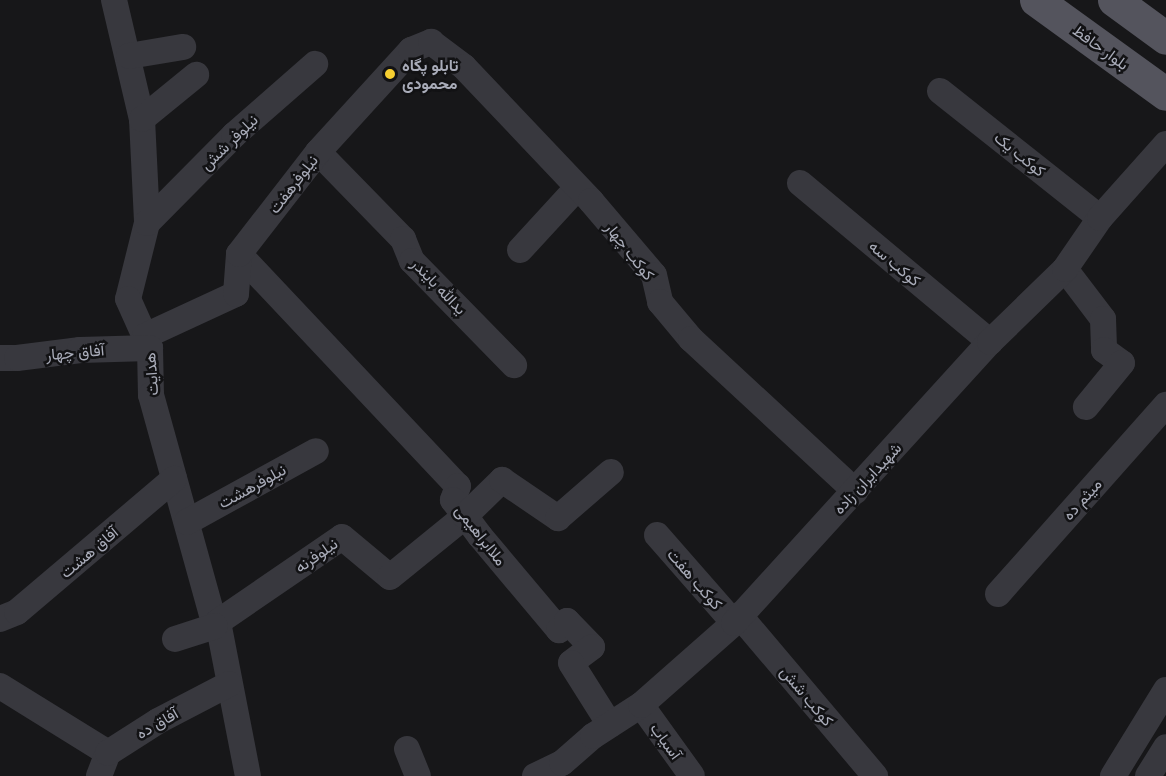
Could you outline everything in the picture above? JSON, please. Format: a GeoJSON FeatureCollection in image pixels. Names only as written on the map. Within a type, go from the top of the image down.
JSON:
{"type":"FeatureCollection","features":[{"type":"Feature","properties":{"kind":"main road","name":"بلوار حافظ"},"geometry":{"type":"LineString","coordinates":[[1036,0],[1166,94]]}},
{"type":"Feature","properties":{"kind":"main road"},"geometry":{"type":"LineString","coordinates":[[1114,0],[1166,38]]}},
{"type":"Feature","properties":{"kind":"street","name":"هدایت"},"geometry":{"type":"LineString","coordinates":[[114,0],[142,119],[147,223],[128,299],[148,342],[151,396],[216,624],[248,776]]}},
{"type":"Feature","properties":{"kind":"street","name":"نیلوفرهفت"},"geometry":{"type":"LineString","coordinates":[[239,255],[318,152],[411,50],[431,42],[455,58]]}},
{"type":"Feature","properties":{"kind":"street"},"geometry":{"type":"LineString","coordinates":[[129,56],[183,47]]}},
{"type":"Feature","properties":{"kind":"street","name":"کوکب چهار"},"geometry":{"type":"LineString","coordinates":[[455,58],[578,188],[654,275],[660,302],[691,339],[855,491]]}},
{"type":"Feature","properties":{"kind":"street","name":"نیلوفر شش"},"geometry":{"type":"LineString","coordinates":[[147,223],[234,135],[315,64]]}},
{"type":"Feature","properties":{"kind":"street"},"geometry":{"type":"LineString","coordinates":[[142,119],[196,75]]}},
{"type":"Feature","properties":{"kind":"street","name":"کوکب یک"},"geometry":{"type":"LineString","coordinates":[[940,91],[1100,218]]}},
{"type":"Feature","properties":{"kind":"street","name":"شهیدایران زاده"},"geometry":{"type":"LineString","coordinates":[[535,776],[565,770],[610,725],[641,705],[737,619],[990,342],[1065,269],[1100,218],[1166,144]]}},
{"type":"Feature","properties":{"kind":"street","name":"یدالله بایندر"},"geometry":{"type":"LineString","coordinates":[[318,152],[403,239],[412,261],[514,365]]}},
{"type":"Feature","properties":{"kind":"street","name":"کوکب سه"},"geometry":{"type":"LineString","coordinates":[[800,183],[990,342]]}},
{"type":"Feature","properties":{"kind":"street"},"geometry":{"type":"LineString","coordinates":[[520,250],[578,188]]}},
{"type":"Feature","properties":{"kind":"street"},"geometry":{"type":"LineString","coordinates":[[148,342],[236,294],[239,255]]}},
{"type":"Feature","properties":{"kind":"street","name":"ملاابراهیمی"},"geometry":{"type":"LineString","coordinates":[[239,255],[458,486],[453,500],[559,630],[567,621],[592,647],[571,663],[610,725]]}},
{"type":"Feature","properties":{"kind":"street"},"geometry":{"type":"LineString","coordinates":[[1065,269],[1103,319],[1104,350],[1122,363],[1086,407]]}},
{"type":"Feature","properties":{"kind":"street","name":"آفاق چهار"},"geometry":{"type":"LineString","coordinates":[[0,358],[17,358],[148,342]]}},
{"type":"Feature","properties":{"kind":"street","name":"میثم ده"},"geometry":{"type":"LineString","coordinates":[[998,594],[1166,405]]}},
{"type":"Feature","properties":{"kind":"street","name":"نیلوفرهشت"},"geometry":{"type":"LineString","coordinates":[[187,522],[316,451]]}},
{"type":"Feature","properties":{"kind":"street"},"geometry":{"type":"LineString","coordinates":[[465,516],[502,480],[558,518],[610,472]]}},
{"type":"Feature","properties":{"kind":"street","name":"آفاق هشت"},"geometry":{"type":"LineString","coordinates":[[0,619],[17,612],[174,479]]}},
{"type":"Feature","properties":{"kind":"street","name":"نیلوفرنه"},"geometry":{"type":"LineString","coordinates":[[216,624],[342,537],[390,577],[465,516]]}},
{"type":"Feature","properties":{"kind":"street","name":"کوکب هفت"},"geometry":{"type":"LineString","coordinates":[[657,535],[737,619]]}},
{"type":"Feature","properties":{"kind":"street","name":"کوکب شش"},"geometry":{"type":"LineString","coordinates":[[737,619],[875,776]]}},
{"type":"Feature","properties":{"kind":"street"},"geometry":{"type":"LineString","coordinates":[[176,639],[216,624]]}},
{"type":"Feature","properties":{"kind":"street","name":"آفاق ده"},"geometry":{"type":"LineString","coordinates":[[104,764],[158,721],[229,684]]}},
{"type":"Feature","properties":{"kind":"street"},"geometry":{"type":"LineString","coordinates":[[0,686],[104,764]]}},
{"type":"Feature","properties":{"kind":"street"},"geometry":{"type":"LineString","coordinates":[[1113,776],[1166,690]]}},
{"type":"Feature","properties":{"kind":"street","name":"آسیاب"},"geometry":{"type":"LineString","coordinates":[[641,705],[692,776]]}},
{"type":"Feature","properties":{"kind":"street"},"geometry":{"type":"LineString","coordinates":[[1148,776],[1166,747]]}},
{"type":"Feature","properties":{"kind":"street"},"geometry":{"type":"LineString","coordinates":[[407,749],[418,776]]}},
{"type":"Feature","properties":{"kind":"place","name":"تابلو پگاه محمودی"},"geometry":{"type":"Point","coordinates":[390,74]}}]}
